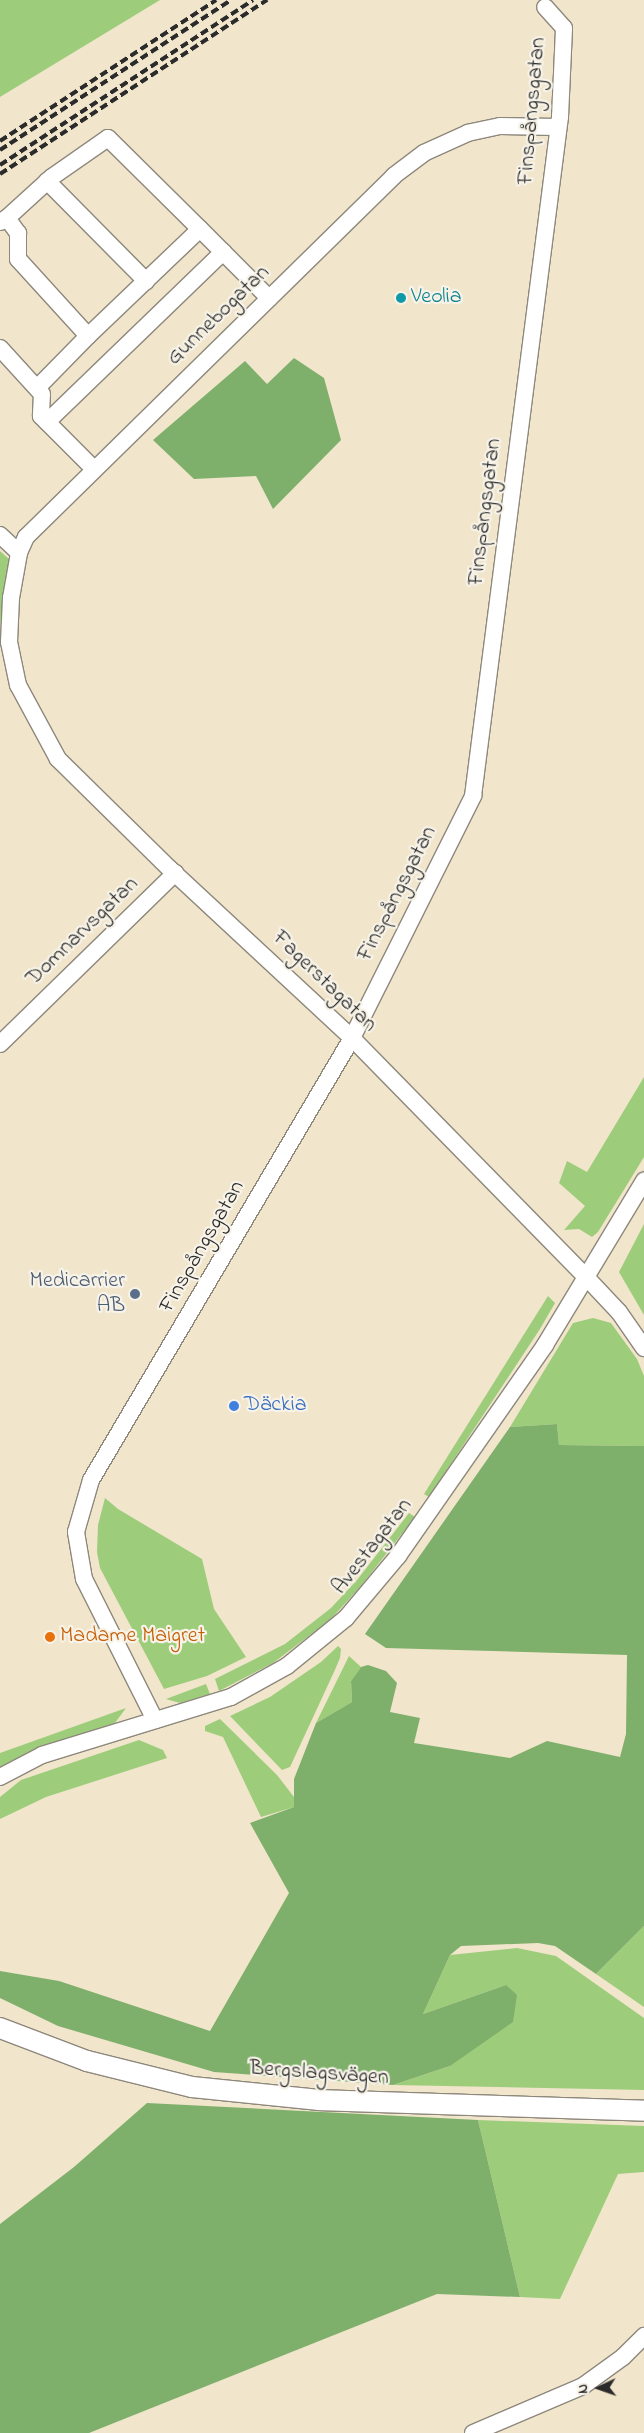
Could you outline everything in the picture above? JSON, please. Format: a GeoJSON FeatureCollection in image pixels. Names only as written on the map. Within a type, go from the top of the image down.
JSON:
{"type":"FeatureCollection","features":[{"type":"Feature","properties":{"kind":"main road","name":"Bergslagsvägen"},"geometry":{"type":"LineString","coordinates":[[0,2028],[87,2061],[192,2086],[320,2100],[644,2111]]}},
{"type":"Feature","properties":{"kind":"street","name":"Finspångsgatan"},"geometry":{"type":"LineString","coordinates":[[155,1720],[84,1579],[76,1532],[87,1489],[352,1038],[472,796],[558,128],[564,28],[545,7]]}},
{"type":"Feature","properties":{"kind":"street","name":"Gunnebogatan"},"geometry":{"type":"LineString","coordinates":[[5,642],[19,553],[26,537],[394,176],[424,153],[468,133],[500,126],[558,128]]}},
{"type":"Feature","properties":{"kind":"street"},"geometry":{"type":"LineString","coordinates":[[88,336],[18,259],[18,233],[3,220],[47,181],[108,138],[269,298]]}},
{"type":"Feature","properties":{"kind":"street"},"geometry":{"type":"LineString","coordinates":[[47,181],[146,281]]}},
{"type":"Feature","properties":{"kind":"street"},"geometry":{"type":"LineString","coordinates":[[37,388],[88,336],[200,230]]}},
{"type":"Feature","properties":{"kind":"street"},"geometry":{"type":"LineString","coordinates":[[47,422],[223,252]]}},
{"type":"Feature","properties":{"kind":"street"},"geometry":{"type":"LineString","coordinates":[[0,348],[42,394],[41,416],[94,469]]}},
{"type":"Feature","properties":{"kind":"street"},"geometry":{"type":"LineString","coordinates":[[0,535],[19,553]]}},
{"type":"Feature","properties":{"kind":"street","name":"Fagerstagatan"},"geometry":{"type":"LineString","coordinates":[[5,642],[18,685],[58,759],[352,1038],[619,1312],[644,1348]]}},
{"type":"Feature","properties":{"kind":"street","name":"Domnarvsgatan"},"geometry":{"type":"LineString","coordinates":[[0,1044],[176,873]]}},
{"type":"Feature","properties":{"kind":"street","name":"Avestagatan"},"geometry":{"type":"LineString","coordinates":[[0,1778],[42,1755],[231,1697],[288,1666],[346,1618],[398,1556],[545,1344],[644,1180]]}},
{"type":"Feature","properties":{"kind":"street"},"geometry":{"type":"LineString","coordinates":[[472,2433],[583,2386],[623,2357],[644,2336]]}},
{"type":"Feature","properties":{"kind":"green space"},"geometry":{"type":"Polygon","coordinates":[[[0,0],[160,0],[0,97],[0,0]]]}},
{"type":"Feature","properties":{"kind":"green space"},"geometry":{"type":"Polygon","coordinates":[[[294,358],[324,378],[341,440],[273,509],[256,476],[194,479],[153,440],[245,361],[267,384],[294,358]]]}},
{"type":"Feature","properties":{"kind":"green space"},"geometry":{"type":"Polygon","coordinates":[[[0,551],[10,560],[0,626],[0,551]]]}},
{"type":"Feature","properties":{"kind":"green space"},"geometry":{"type":"Polygon","coordinates":[[[644,1077],[644,1157],[598,1232],[592,1237],[579,1229],[564,1230],[585,1206],[559,1183],[567,1161],[587,1172],[644,1077]]]}},
{"type":"Feature","properties":{"kind":"green space"},"geometry":{"type":"Polygon","coordinates":[[[644,1224],[644,1315],[619,1272],[644,1224]]]}},
{"type":"Feature","properties":{"kind":"green space"},"geometry":{"type":"Polygon","coordinates":[[[548,1296],[555,1303],[540,1329],[429,1497],[424,1494],[548,1296]]]}},
{"type":"Feature","properties":{"kind":"green space"},"geometry":{"type":"Polygon","coordinates":[[[593,1318],[611,1323],[637,1359],[644,1376],[644,1446],[559,1445],[557,1424],[510,1427],[573,1323],[593,1318]]]}},
{"type":"Feature","properties":{"kind":"green space"},"geometry":{"type":"Polygon","coordinates":[[[557,1424],[559,1445],[644,1446],[644,1926],[596,1974],[555,1946],[538,1943],[461,1946],[450,1955],[423,2014],[506,1985],[517,1995],[513,2022],[450,2066],[393,2085],[214,2072],[58,2026],[0,1998],[0,1971],[59,1981],[210,2031],[289,1893],[250,1823],[294,1807],[294,1779],[316,1723],[352,1702],[351,1681],[361,1667],[368,1665],[386,1671],[397,1683],[390,1712],[420,1718],[414,1743],[510,1758],[547,1741],[620,1757],[626,1734],[627,1655],[386,1648],[365,1634],[510,1427],[557,1424]]]}},
{"type":"Feature","properties":{"kind":"green space"},"geometry":{"type":"Polygon","coordinates":[[[105,1498],[118,1509],[202,1559],[214,1609],[246,1657],[207,1676],[164,1689],[100,1568],[97,1552],[98,1525],[105,1498]]]}},
{"type":"Feature","properties":{"kind":"green space"},"geometry":{"type":"Polygon","coordinates":[[[409,1513],[415,1517],[361,1586],[330,1620],[273,1663],[219,1691],[215,1679],[285,1644],[331,1608],[357,1580],[409,1513]]]}},
{"type":"Feature","properties":{"kind":"green space"},"geometry":{"type":"Polygon","coordinates":[[[338,1646],[341,1649],[340,1658],[334,1672],[290,1767],[282,1770],[230,1716],[270,1697],[321,1662],[338,1646]]]}},
{"type":"Feature","properties":{"kind":"green space"},"geometry":{"type":"Polygon","coordinates":[[[349,1656],[361,1667],[351,1681],[352,1702],[316,1723],[349,1656]]]}},
{"type":"Feature","properties":{"kind":"green space"},"geometry":{"type":"Polygon","coordinates":[[[206,1684],[210,1694],[180,1703],[166,1699],[206,1684]]]}},
{"type":"Feature","properties":{"kind":"green space"},"geometry":{"type":"Polygon","coordinates":[[[126,1708],[115,1723],[0,1767],[0,1753],[126,1708]]]}},
{"type":"Feature","properties":{"kind":"green space"},"geometry":{"type":"Polygon","coordinates":[[[220,1719],[277,1775],[294,1797],[294,1807],[261,1817],[223,1737],[205,1731],[205,1726],[220,1719]]]}},
{"type":"Feature","properties":{"kind":"green space"},"geometry":{"type":"Polygon","coordinates":[[[139,1740],[163,1750],[167,1758],[46,1797],[0,1819],[0,1797],[21,1780],[139,1740]]]}},
{"type":"Feature","properties":{"kind":"green space"},"geometry":{"type":"Polygon","coordinates":[[[644,1926],[644,2007],[596,1974],[644,1926]]]}},
{"type":"Feature","properties":{"kind":"green space"},"geometry":{"type":"Polygon","coordinates":[[[517,1948],[556,1956],[644,2018],[644,2090],[393,2085],[450,2066],[506,1985],[423,2014],[450,1955],[517,1948]]]}},
{"type":"Feature","properties":{"kind":"green space"},"geometry":{"type":"Polygon","coordinates":[[[147,2103],[478,2120],[520,2297],[437,2294],[89,2433],[0,2433],[0,2224],[74,2167],[147,2103]]]}},
{"type":"Feature","properties":{"kind":"green space"},"geometry":{"type":"Polygon","coordinates":[[[478,2120],[644,2126],[644,2172],[618,2174],[560,2299],[520,2297],[478,2120]]]}},
{"type":"Feature","properties":{"kind":"railway"},"geometry":{"type":"LineString","coordinates":[[0,141],[216,0]]}},
{"type":"Feature","properties":{"kind":"railway"},"geometry":{"type":"LineString","coordinates":[[0,150],[231,0]]}},
{"type":"Feature","properties":{"kind":"railway"},"geometry":{"type":"LineString","coordinates":[[0,165],[253,0]]}},
{"type":"Feature","properties":{"kind":"railway"},"geometry":{"type":"LineString","coordinates":[[0,174],[267,0]]}},
{"type":"Feature","properties":{"kind":"place","name":"Veolia"},"geometry":{"type":"Point","coordinates":[401,298]}},
{"type":"Feature","properties":{"kind":"place","name":"Medicarrier AB"},"geometry":{"type":"Point","coordinates":[135,1294]}},
{"type":"Feature","properties":{"kind":"place","name":"Däckia"},"geometry":{"type":"Point","coordinates":[234,1406]}},
{"type":"Feature","properties":{"kind":"place","name":"Madame Maigret"},"geometry":{"type":"Point","coordinates":[50,1637]}}]}
